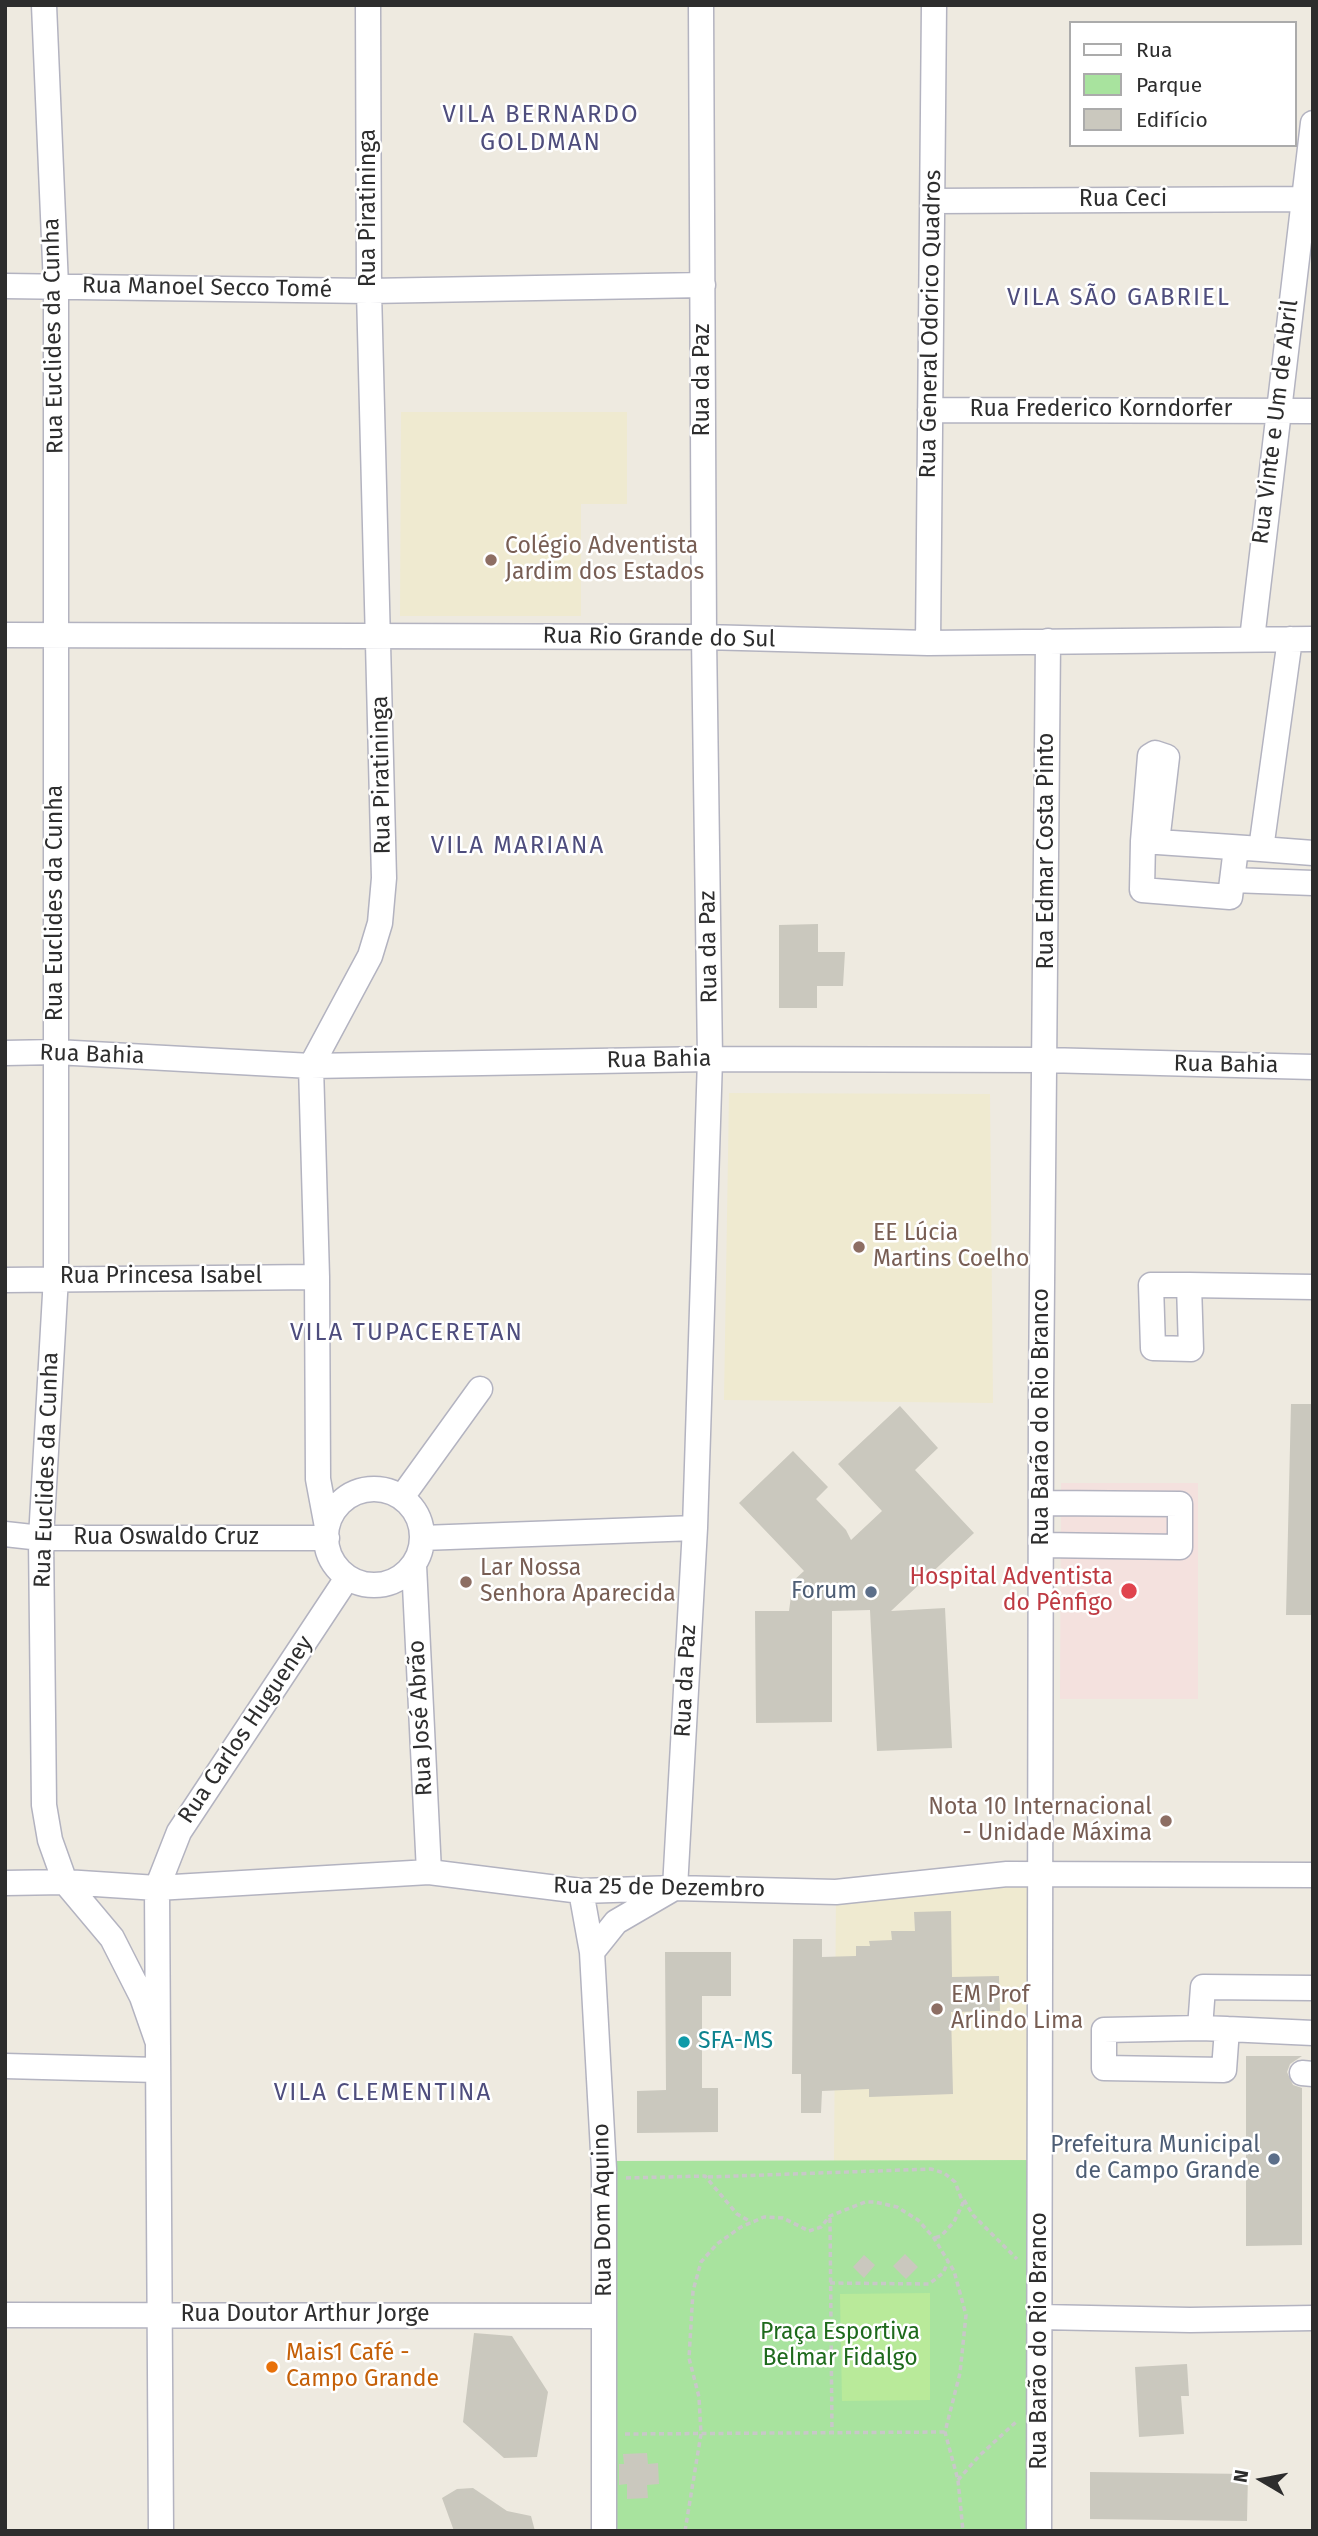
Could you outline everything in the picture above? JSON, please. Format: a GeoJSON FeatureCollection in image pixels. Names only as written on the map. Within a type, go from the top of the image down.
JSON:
{"type":"FeatureCollection","features":[{"type":"Feature","properties":{"kind":"street","name":"Rua Euclides da Cunha"},"geometry":{"type":"LineString","coordinates":[[44,5],[56,286],[57,1277],[41,1538],[44,1805],[50,1840],[65,1882]]}},
{"type":"Feature","properties":{"kind":"street","name":"Rua Piratininga"},"geometry":{"type":"LineString","coordinates":[[327,1532],[318,1479],[317,1277],[311,1066],[370,956],[380,923],[384,878],[380,636],[369,290],[368,5]]}},
{"type":"Feature","properties":{"kind":"street","name":"Rua da Paz"},"geometry":{"type":"LineString","coordinates":[[675,1888],[695,1528],[710,1059],[704,637],[702,5]]}},
{"type":"Feature","properties":{"kind":"street","name":"Rua General Odorico Quadros"},"geometry":{"type":"LineString","coordinates":[[928,642],[934,5]]}},
{"type":"Feature","properties":{"kind":"street","name":"Rua Vinte e Um de Abril"},"geometry":{"type":"LineString","coordinates":[[1251,639],[1276,410],[1308,199],[1313,122]]}},
{"type":"Feature","properties":{"kind":"street","name":"Rua Ceci"},"geometry":{"type":"LineString","coordinates":[[933,201],[1308,199]]}},
{"type":"Feature","properties":{"kind":"street","name":"Rua Manoel Secco Tomé"},"geometry":{"type":"LineString","coordinates":[[5,286],[369,290],[703,285]]}},
{"type":"Feature","properties":{"kind":"street","name":"Rua Frederico Korndorfer"},"geometry":{"type":"LineString","coordinates":[[930,410],[1313,411]]}},
{"type":"Feature","properties":{"kind":"street","name":"Rua Rio Grande do Sul"},"geometry":{"type":"LineString","coordinates":[[5,635],[704,637],[928,642],[1301,639]]}},
{"type":"Feature","properties":{"kind":"street"},"geometry":{"type":"LineString","coordinates":[[1301,639],[1248,849],[1232,880],[1230,897],[1142,890],[1150,842],[1248,849],[1313,853]]}},
{"type":"Feature","properties":{"kind":"street","name":"Rua Edmar Costa Pinto"},"geometry":{"type":"LineString","coordinates":[[1045,1060],[1048,641]]}},
{"type":"Feature","properties":{"kind":"street"},"geometry":{"type":"LineString","coordinates":[[1232,880],[1313,883]]}},
{"type":"Feature","properties":{"kind":"street","name":"Rua Bahia"},"geometry":{"type":"LineString","coordinates":[[5,1053],[56,1052],[311,1066],[710,1059],[1045,1060],[1313,1067]]}},
{"type":"Feature","properties":{"kind":"street","name":"Rua Barão do Rio Branco"},"geometry":{"type":"LineString","coordinates":[[1039,2531],[1045,1060]]}},
{"type":"Feature","properties":{"kind":"street","name":"Rua Princesa Isabel"},"geometry":{"type":"LineString","coordinates":[[5,1280],[57,1277],[317,1277]]}},
{"type":"Feature","properties":{"kind":"street"},"geometry":{"type":"LineString","coordinates":[[1189,1285],[1313,1287]]}},
{"type":"Feature","properties":{"kind":"street"},"geometry":{"type":"LineString","coordinates":[[402,1497],[480,1389]]}},
{"type":"Feature","properties":{"kind":"street"},"geometry":{"type":"LineString","coordinates":[[365,1489],[384,1489],[402,1497],[415,1510],[422,1538],[422,1547],[414,1564],[401,1578],[383,1585],[364,1585],[347,1578],[334,1564],[327,1532],[334,1510],[348,1496],[365,1489]]}},
{"type":"Feature","properties":{"kind":"street"},"geometry":{"type":"LineString","coordinates":[[1042,1503],[1180,1504],[1180,1547],[1042,1545]]}},
{"type":"Feature","properties":{"kind":"street"},"geometry":{"type":"LineString","coordinates":[[422,1538],[695,1528]]}},
{"type":"Feature","properties":{"kind":"street","name":"Rua Oswaldo Cruz"},"geometry":{"type":"LineString","coordinates":[[5,1534],[41,1538],[327,1532]]}},
{"type":"Feature","properties":{"kind":"street","name":"Rua José Abrão"},"geometry":{"type":"LineString","coordinates":[[414,1564],[429,1872]]}},
{"type":"Feature","properties":{"kind":"street","name":"Rua Carlos Hugueney"},"geometry":{"type":"LineString","coordinates":[[157,1888],[179,1832],[347,1578]]}},
{"type":"Feature","properties":{"kind":"street","name":"Rua 25 de Dezembro"},"geometry":{"type":"LineString","coordinates":[[5,1882],[65,1882],[157,1888],[429,1872],[581,1891],[675,1888],[836,1892],[1007,1874],[1313,1875]]}},
{"type":"Feature","properties":{"kind":"street"},"geometry":{"type":"LineString","coordinates":[[65,1882],[112,1938],[142,1997],[157,2040]]}},
{"type":"Feature","properties":{"kind":"street"},"geometry":{"type":"LineString","coordinates":[[157,1888],[161,2531]]}},
{"type":"Feature","properties":{"kind":"street"},"geometry":{"type":"LineString","coordinates":[[592,1952],[616,1922],[675,1888]]}},
{"type":"Feature","properties":{"kind":"street","name":"Rua Dom Aquino"},"geometry":{"type":"LineString","coordinates":[[581,1891],[592,1952],[604,2169],[604,2531]]}},
{"type":"Feature","properties":{"kind":"street"},"geometry":{"type":"LineString","coordinates":[[1200,2028],[1203,1987],[1313,1988]]}},
{"type":"Feature","properties":{"kind":"street"},"geometry":{"type":"LineString","coordinates":[[1227,2029],[1224,2070],[1104,2068],[1104,2030],[1200,2028],[1227,2029],[1313,2033]]}},
{"type":"Feature","properties":{"kind":"street"},"geometry":{"type":"LineString","coordinates":[[5,2066],[158,2070]]}},
{"type":"Feature","properties":{"kind":"street","name":"Rua Doutor Arthur Jorge"},"geometry":{"type":"LineString","coordinates":[[5,2315],[604,2316]]}},
{"type":"Feature","properties":{"kind":"street"},"geometry":{"type":"LineString","coordinates":[[1040,2317],[1190,2320],[1313,2318]]}},
{"type":"Feature","properties":{"kind":"path"},"geometry":{"type":"LineString","coordinates":[[604,2169],[629,2179],[931,2169],[944,2173],[961,2191],[973,2215],[1040,2281]]}},
{"type":"Feature","properties":{"kind":"path"},"geometry":{"type":"LineString","coordinates":[[708,2177],[737,2214],[753,2222]]}},
{"type":"Feature","properties":{"kind":"path"},"geometry":{"type":"LineString","coordinates":[[934,2238],[941,2236],[954,2222],[963,2203],[961,2191]]}},
{"type":"Feature","properties":{"kind":"path"},"geometry":{"type":"LineString","coordinates":[[685,2531],[701,2434],[699,2397],[689,2358],[693,2291],[701,2262],[741,2227],[764,2217],[783,2218],[809,2231],[821,2227],[830,2216],[875,2202],[897,2207],[918,2220],[934,2238],[948,2262],[967,2315],[960,2373],[945,2432],[958,2480],[963,2531]]}},
{"type":"Feature","properties":{"kind":"path"},"geometry":{"type":"LineString","coordinates":[[830,2216],[832,2433]]}},
{"type":"Feature","properties":{"kind":"path"},"geometry":{"type":"LineString","coordinates":[[830,2284],[929,2284],[943,2273],[948,2262]]}},
{"type":"Feature","properties":{"kind":"path"},"geometry":{"type":"LineString","coordinates":[[958,2480],[1006,2431],[1040,2408]]}},
{"type":"Feature","properties":{"kind":"path"},"geometry":{"type":"LineString","coordinates":[[604,2434],[945,2432]]}},
{"type":"Feature","properties":{"kind":"shaded area","name":"Colégio Adventista Jardim dos Estados"},"geometry":{"type":"Polygon","coordinates":[[[401,412],[627,412],[627,504],[581,504],[581,616],[400,616],[401,412]]]}},
{"type":"Feature","properties":{"kind":"shaded area","name":"EE Lúcia Martins Coelho"},"geometry":{"type":"Polygon","coordinates":[[[729,1093],[990,1094],[993,1403],[724,1400],[729,1093]]]}},
{"type":"Feature","properties":{"kind":"shaded area","name":"Hospital Adventista do Pênfigo"},"geometry":{"type":"Polygon","coordinates":[[[1061,1483],[1198,1483],[1198,1699],[1060,1699],[1061,1483]]]}},
{"type":"Feature","properties":{"kind":"shaded area","name":"EM Prof Arlindo Lima"},"geometry":{"type":"Polygon","coordinates":[[[1041,1874],[1040,2160],[834,2161],[836,1892],[1041,1874]]]}},
{"type":"Feature","properties":{"kind":"green space","name":"Praça Esportiva Belmar Fidalgo"},"geometry":{"type":"Polygon","coordinates":[[[1040,2160],[1039,2531],[605,2531],[604,2161],[1040,2160]]]}},
{"type":"Feature","properties":{"kind":"green space"},"geometry":{"type":"Polygon","coordinates":[[[930,2293],[930,2400],[842,2401],[840,2294],[930,2293]]]}},
{"type":"Feature","properties":{"kind":"building"},"geometry":{"type":"Polygon","coordinates":[[[818,924],[818,952],[845,952],[843,986],[817,986],[817,1008],[779,1008],[779,925],[818,924]]]}},
{"type":"Feature","properties":{"kind":"building"},"geometry":{"type":"Polygon","coordinates":[[[1291,1404],[1313,1404],[1313,1615],[1286,1615],[1291,1404]]]}},
{"type":"Feature","properties":{"kind":"building"},"geometry":{"type":"Polygon","coordinates":[[[900,1406],[938,1448],[915,1470],[974,1533],[891,1611],[945,1608],[952,1748],[877,1751],[870,1610],[832,1611],[832,1722],[756,1723],[755,1611],[789,1611],[793,1581],[804,1571],[739,1503],[793,1451],[828,1487],[816,1499],[846,1530],[851,1540],[882,1511],[838,1464],[900,1406]]]}},
{"type":"Feature","properties":{"kind":"building"},"geometry":{"type":"Polygon","coordinates":[[[951,1911],[952,1977],[999,1976],[1000,2011],[951,2012],[953,2094],[869,2097],[869,2089],[822,2091],[821,2113],[801,2113],[801,2074],[792,2074],[793,1939],[822,1939],[822,1957],[856,1956],[856,1946],[870,1946],[869,1941],[892,1940],[891,1931],[915,1931],[914,1912],[951,1911]]]}},
{"type":"Feature","properties":{"kind":"building","name":"SFA-MS"},"geometry":{"type":"Polygon","coordinates":[[[665,1952],[731,1952],[731,1996],[702,1996],[702,2088],[718,2088],[718,2132],[637,2133],[637,2091],[666,2090],[665,1952]]]}},
{"type":"Feature","properties":{"kind":"building","name":"Prefeitura Municipal de Campo Grande"},"geometry":{"type":"Polygon","coordinates":[[[1246,2056],[1302,2056],[1290,2064],[1287,2072],[1293,2085],[1302,2088],[1302,2245],[1246,2246],[1246,2056]]]}},
{"type":"Feature","properties":{"kind":"building"},"geometry":{"type":"Polygon","coordinates":[[[905,2254],[918,2267],[906,2279],[893,2266],[905,2254]]]}},
{"type":"Feature","properties":{"kind":"building"},"geometry":{"type":"Polygon","coordinates":[[[864,2255],[875,2265],[864,2278],[853,2267],[864,2255]]]}},
{"type":"Feature","properties":{"kind":"building"},"geometry":{"type":"Polygon","coordinates":[[[474,2333],[512,2336],[548,2392],[537,2457],[504,2458],[463,2422],[474,2333]]]}},
{"type":"Feature","properties":{"kind":"building"},"geometry":{"type":"Polygon","coordinates":[[[1187,2364],[1189,2396],[1181,2396],[1184,2434],[1139,2437],[1135,2367],[1187,2364]]]}},
{"type":"Feature","properties":{"kind":"building"},"geometry":{"type":"Polygon","coordinates":[[[647,2453],[648,2464],[658,2463],[659,2484],[647,2485],[648,2498],[627,2499],[627,2484],[619,2485],[619,2464],[624,2464],[623,2454],[647,2453]]]}},
{"type":"Feature","properties":{"kind":"building"},"geometry":{"type":"Polygon","coordinates":[[[1090,2472],[1248,2474],[1247,2521],[1090,2519],[1090,2472]]]}},
{"type":"Feature","properties":{"kind":"building"},"geometry":{"type":"Polygon","coordinates":[[[473,2488],[507,2511],[531,2516],[535,2531],[454,2531],[442,2498],[457,2489],[473,2488]]]}},
{"type":"Feature","properties":{"kind":"place","name":"Colégio Adventista Jardim dos Estados"},"geometry":{"type":"Point","coordinates":[491,560]}},
{"type":"Feature","properties":{"kind":"place","name":"EE Lúcia Martins Coelho"},"geometry":{"type":"Point","coordinates":[859,1247]}},
{"type":"Feature","properties":{"kind":"place","name":"Lar Nossa Senhora Aparecida"},"geometry":{"type":"Point","coordinates":[466,1582]}},
{"type":"Feature","properties":{"kind":"place","name":"Hospital Adventista do Pênfigo"},"geometry":{"type":"Point","coordinates":[1129,1591]}},
{"type":"Feature","properties":{"kind":"place","name":"Forum"},"geometry":{"type":"Point","coordinates":[871,1592]}},
{"type":"Feature","properties":{"kind":"place","name":"Nota 10 Internacional - Unidade Máxima"},"geometry":{"type":"Point","coordinates":[1166,1821]}},
{"type":"Feature","properties":{"kind":"place","name":"EM Prof Arlindo Lima"},"geometry":{"type":"Point","coordinates":[937,2009]}},
{"type":"Feature","properties":{"kind":"place","name":"SFA-MS"},"geometry":{"type":"Point","coordinates":[684,2042]}},
{"type":"Feature","properties":{"kind":"place","name":"Prefeitura Municipal de Campo Grande"},"geometry":{"type":"Point","coordinates":[1274,2159]}},
{"type":"Feature","properties":{"kind":"place","name":"Mais1 Café - Campo Grande"},"geometry":{"type":"Point","coordinates":[272,2367]}},
{"type":"Feature","properties":{"kind":"district","name":"VILA BERNARDO GOLDMAN"},"geometry":{"type":"Point","coordinates":[541,129]}},
{"type":"Feature","properties":{"kind":"district","name":"VILA SÃO GABRIEL"},"geometry":{"type":"Point","coordinates":[1119,298]}},
{"type":"Feature","properties":{"kind":"district","name":"VILA MARIANA"},"geometry":{"type":"Point","coordinates":[518,846]}},
{"type":"Feature","properties":{"kind":"district","name":"VILA TUPACERETAN"},"geometry":{"type":"Point","coordinates":[407,1333]}},
{"type":"Feature","properties":{"kind":"district","name":"VILA CLEMENTINA"},"geometry":{"type":"Point","coordinates":[383,2093]}}]}
